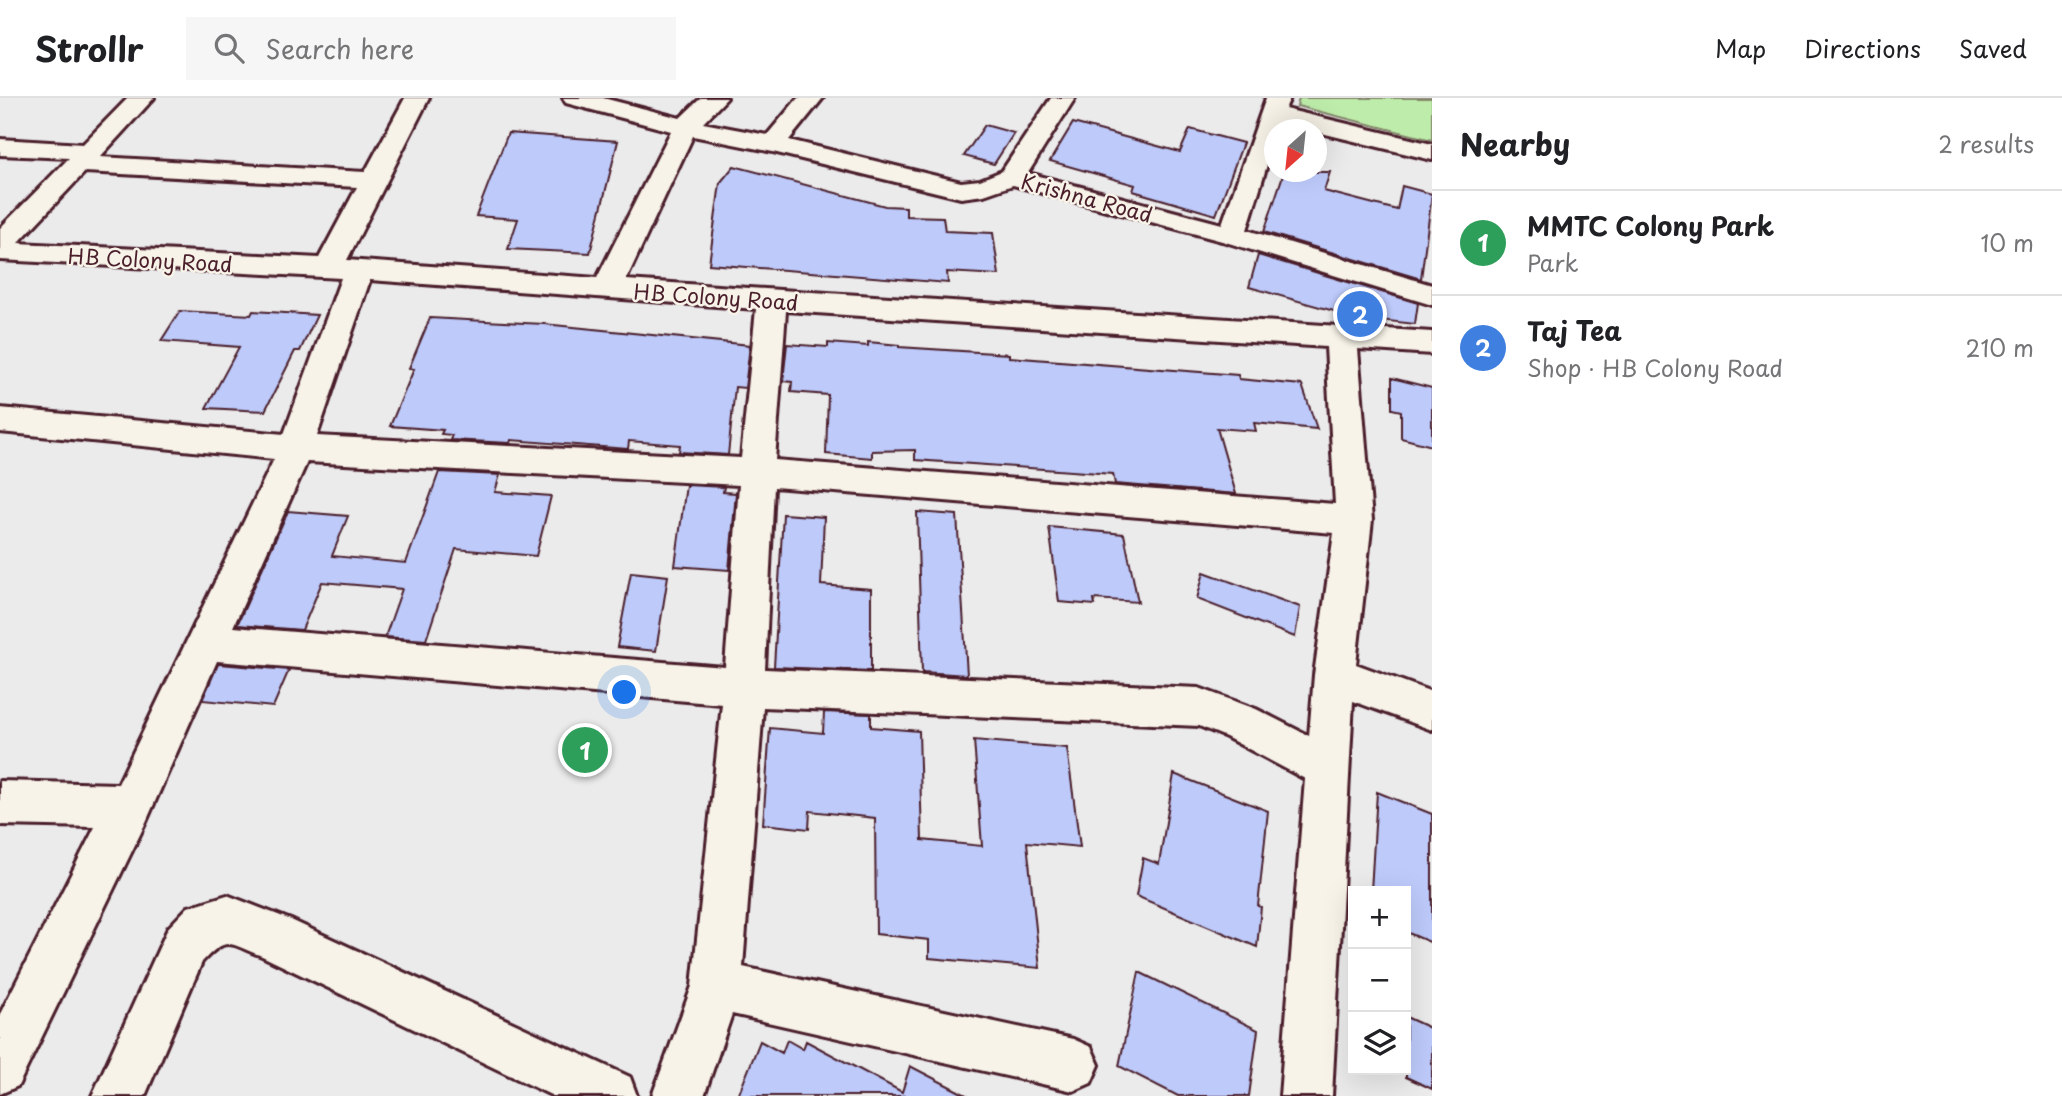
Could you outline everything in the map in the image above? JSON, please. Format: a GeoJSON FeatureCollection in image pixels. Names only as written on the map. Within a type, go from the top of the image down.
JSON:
{"type":"FeatureCollection","features":[{"type":"Feature","properties":{"kind":"street"},"geometry":{"type":"LineString","coordinates":[[0,245],[142,98]]}},
{"type":"Feature","properties":{"kind":"street","name":"Krishna Road"},"geometry":{"type":"LineString","coordinates":[[575,98],[685,127],[773,144],[961,190],[984,187],[1012,177],[1232,236],[1432,295]]}},
{"type":"Feature","properties":{"kind":"street"},"geometry":{"type":"LineString","coordinates":[[607,288],[685,127],[715,98]]}},
{"type":"Feature","properties":{"kind":"street"},"geometry":{"type":"LineString","coordinates":[[773,144],[811,98]]}},
{"type":"Feature","properties":{"kind":"street"},"geometry":{"type":"LineString","coordinates":[[1012,177],[1063,98]]}},
{"type":"Feature","properties":{"kind":"street"},"geometry":{"type":"LineString","coordinates":[[4,1055],[130,806],[208,643],[296,448],[374,180],[410,99]]}},
{"type":"Feature","properties":{"kind":"street"},"geometry":{"type":"LineString","coordinates":[[1232,236],[1275,105],[1432,152]]}},
{"type":"Feature","properties":{"kind":"street"},"geometry":{"type":"LineString","coordinates":[[0,147],[85,158],[374,180]]}},
{"type":"Feature","properties":{"kind":"street","name":"HB Colony Road"},"geometry":{"type":"LineString","coordinates":[[0,251],[346,276],[607,288],[771,310]]}},
{"type":"Feature","properties":{"kind":"street"},"geometry":{"type":"LineString","coordinates":[[0,271],[346,276],[771,310],[1342,346],[1432,343]]}},
{"type":"Feature","properties":{"kind":"street"},"geometry":{"type":"LineString","coordinates":[[678,1096],[717,986],[744,687],[757,472],[771,310]]}},
{"type":"Feature","properties":{"kind":"street"},"geometry":{"type":"LineString","coordinates":[[1342,346],[1432,362]]}},
{"type":"Feature","properties":{"kind":"street"},"geometry":{"type":"LineString","coordinates":[[1307,1096],[1334,675],[1354,520],[1342,346]]}},
{"type":"Feature","properties":{"kind":"street"},"geometry":{"type":"LineString","coordinates":[[0,420],[296,448],[757,472],[1354,520]]}},
{"type":"Feature","properties":{"kind":"street"},"geometry":{"type":"LineString","coordinates":[[208,643],[744,687],[1199,707],[1241,723],[1328,768]]}},
{"type":"Feature","properties":{"kind":"street"},"geometry":{"type":"LineString","coordinates":[[1334,675],[1432,711]]}},
{"type":"Feature","properties":{"kind":"street"},"geometry":{"type":"LineString","coordinates":[[0,803],[130,806]]}},
{"type":"Feature","properties":{"kind":"street"},"geometry":{"type":"LineString","coordinates":[[118,1096],[185,945],[205,924],[227,919],[274,937],[611,1096]]}},
{"type":"Feature","properties":{"kind":"street"},"geometry":{"type":"LineString","coordinates":[[717,986],[1073,1065]]}},
{"type":"Feature","properties":{"kind":"green space"},"geometry":{"type":"Polygon","coordinates":[[[1299,98],[1432,98],[1432,140],[1297,106],[1299,98]]]}},
{"type":"Feature","properties":{"kind":"building"},"geometry":{"type":"Polygon","coordinates":[[[1073,123],[1180,152],[1190,129],[1243,143],[1216,215],[1133,191],[1135,185],[1050,161],[1073,123]]]}},
{"type":"Feature","properties":{"kind":"building"},"geometry":{"type":"Polygon","coordinates":[[[985,125],[1014,133],[994,164],[964,156],[985,125]]]}},
{"type":"Feature","properties":{"kind":"building"},"geometry":{"type":"Polygon","coordinates":[[[508,133],[618,141],[590,253],[508,249],[518,219],[476,216],[508,133]]]}},
{"type":"Feature","properties":{"kind":"building"},"geometry":{"type":"Polygon","coordinates":[[[734,166],[885,206],[906,207],[906,216],[943,217],[945,231],[993,233],[999,275],[947,272],[948,283],[709,264],[720,183],[734,166]]]}},
{"type":"Feature","properties":{"kind":"building"},"geometry":{"type":"Polygon","coordinates":[[[1281,182],[1327,182],[1324,191],[1397,210],[1402,186],[1432,194],[1421,279],[1264,232],[1281,182]]]}},
{"type":"Feature","properties":{"kind":"building"},"geometry":{"type":"Polygon","coordinates":[[[1258,255],[1418,303],[1415,324],[1380,320],[1380,324],[1249,287],[1258,255]]]}},
{"type":"Feature","properties":{"kind":"building"},"geometry":{"type":"Polygon","coordinates":[[[180,311],[251,315],[253,311],[317,315],[300,351],[295,351],[265,411],[206,408],[239,347],[161,341],[180,311]]]}},
{"type":"Feature","properties":{"kind":"building"},"geometry":{"type":"Polygon","coordinates":[[[430,318],[544,324],[750,345],[745,388],[735,387],[728,455],[679,452],[680,445],[629,441],[628,449],[511,440],[510,443],[450,440],[452,435],[441,434],[443,430],[390,426],[414,369],[409,368],[430,318]]]}},
{"type":"Feature","properties":{"kind":"building"},"geometry":{"type":"Polygon","coordinates":[[[868,342],[899,347],[1009,354],[1009,357],[1238,375],[1239,379],[1302,385],[1317,429],[1254,423],[1256,431],[1217,428],[1236,494],[1115,484],[1113,474],[915,460],[915,450],[872,451],[872,458],[826,454],[828,395],[791,392],[792,382],[783,381],[787,344],[828,347],[828,343],[868,346],[868,342]]]}},
{"type":"Feature","properties":{"kind":"building"},"geometry":{"type":"Polygon","coordinates":[[[1392,378],[1432,388],[1432,446],[1401,438],[1401,411],[1392,409],[1392,378]]]}},
{"type":"Feature","properties":{"kind":"building"},"geometry":{"type":"Polygon","coordinates":[[[439,472],[500,475],[495,492],[551,496],[536,556],[456,549],[426,640],[385,637],[402,589],[322,582],[302,630],[237,625],[288,511],[348,516],[332,556],[406,563],[439,472]]]}},
{"type":"Feature","properties":{"kind":"building"},"geometry":{"type":"Polygon","coordinates":[[[686,485],[724,487],[723,492],[736,493],[729,570],[675,566],[686,485]]]}},
{"type":"Feature","properties":{"kind":"building"},"geometry":{"type":"Polygon","coordinates":[[[917,512],[957,515],[967,675],[922,672],[917,512]]]}},
{"type":"Feature","properties":{"kind":"building"},"geometry":{"type":"Polygon","coordinates":[[[783,514],[824,517],[821,585],[871,589],[871,671],[774,667],[783,514]]]}},
{"type":"Feature","properties":{"kind":"building"},"geometry":{"type":"Polygon","coordinates":[[[1049,527],[1124,534],[1138,602],[1094,599],[1095,605],[1059,602],[1049,527]]]}},
{"type":"Feature","properties":{"kind":"building"},"geometry":{"type":"Polygon","coordinates":[[[631,572],[668,576],[656,651],[617,647],[631,572]]]}},
{"type":"Feature","properties":{"kind":"building"},"geometry":{"type":"Polygon","coordinates":[[[1204,572],[1300,607],[1295,637],[1197,599],[1204,572]]]}},
{"type":"Feature","properties":{"kind":"building"},"geometry":{"type":"Polygon","coordinates":[[[218,664],[289,670],[273,707],[202,700],[218,664]]]}},
{"type":"Feature","properties":{"kind":"building"},"geometry":{"type":"Polygon","coordinates":[[[824,712],[871,714],[871,727],[919,731],[922,840],[982,846],[974,740],[1067,748],[1080,847],[1027,842],[1040,968],[929,958],[929,940],[876,934],[875,818],[810,811],[809,829],[763,824],[770,728],[823,733],[824,712]]]}},
{"type":"Feature","properties":{"kind":"building"},"geometry":{"type":"Polygon","coordinates":[[[1174,774],[1268,811],[1258,906],[1261,907],[1257,947],[1136,896],[1143,858],[1159,864],[1174,774]]]}},
{"type":"Feature","properties":{"kind":"building"},"geometry":{"type":"Polygon","coordinates":[[[1377,792],[1432,814],[1432,943],[1411,934],[1411,886],[1371,886],[1377,792]]]}},
{"type":"Feature","properties":{"kind":"building"},"geometry":{"type":"Polygon","coordinates":[[[1139,972],[1258,1030],[1249,1096],[1178,1096],[1119,1066],[1139,972]]]}},
{"type":"Feature","properties":{"kind":"building"},"geometry":{"type":"Polygon","coordinates":[[[1411,1019],[1432,1029],[1432,1089],[1406,1077],[1411,1075],[1411,1019]]]}},
{"type":"Feature","properties":{"kind":"building"},"geometry":{"type":"Polygon","coordinates":[[[787,1040],[803,1049],[806,1041],[902,1092],[910,1066],[968,1096],[738,1096],[760,1041],[782,1053],[787,1040]]]}},
{"type":"Feature","properties":{"kind":"place","name":"Taj Tea"},"geometry":{"type":"Point","coordinates":[1360,314]}},
{"type":"Feature","properties":{"kind":"place","name":"MMTC Colony Park"},"geometry":{"type":"Point","coordinates":[585,750]}}]}
